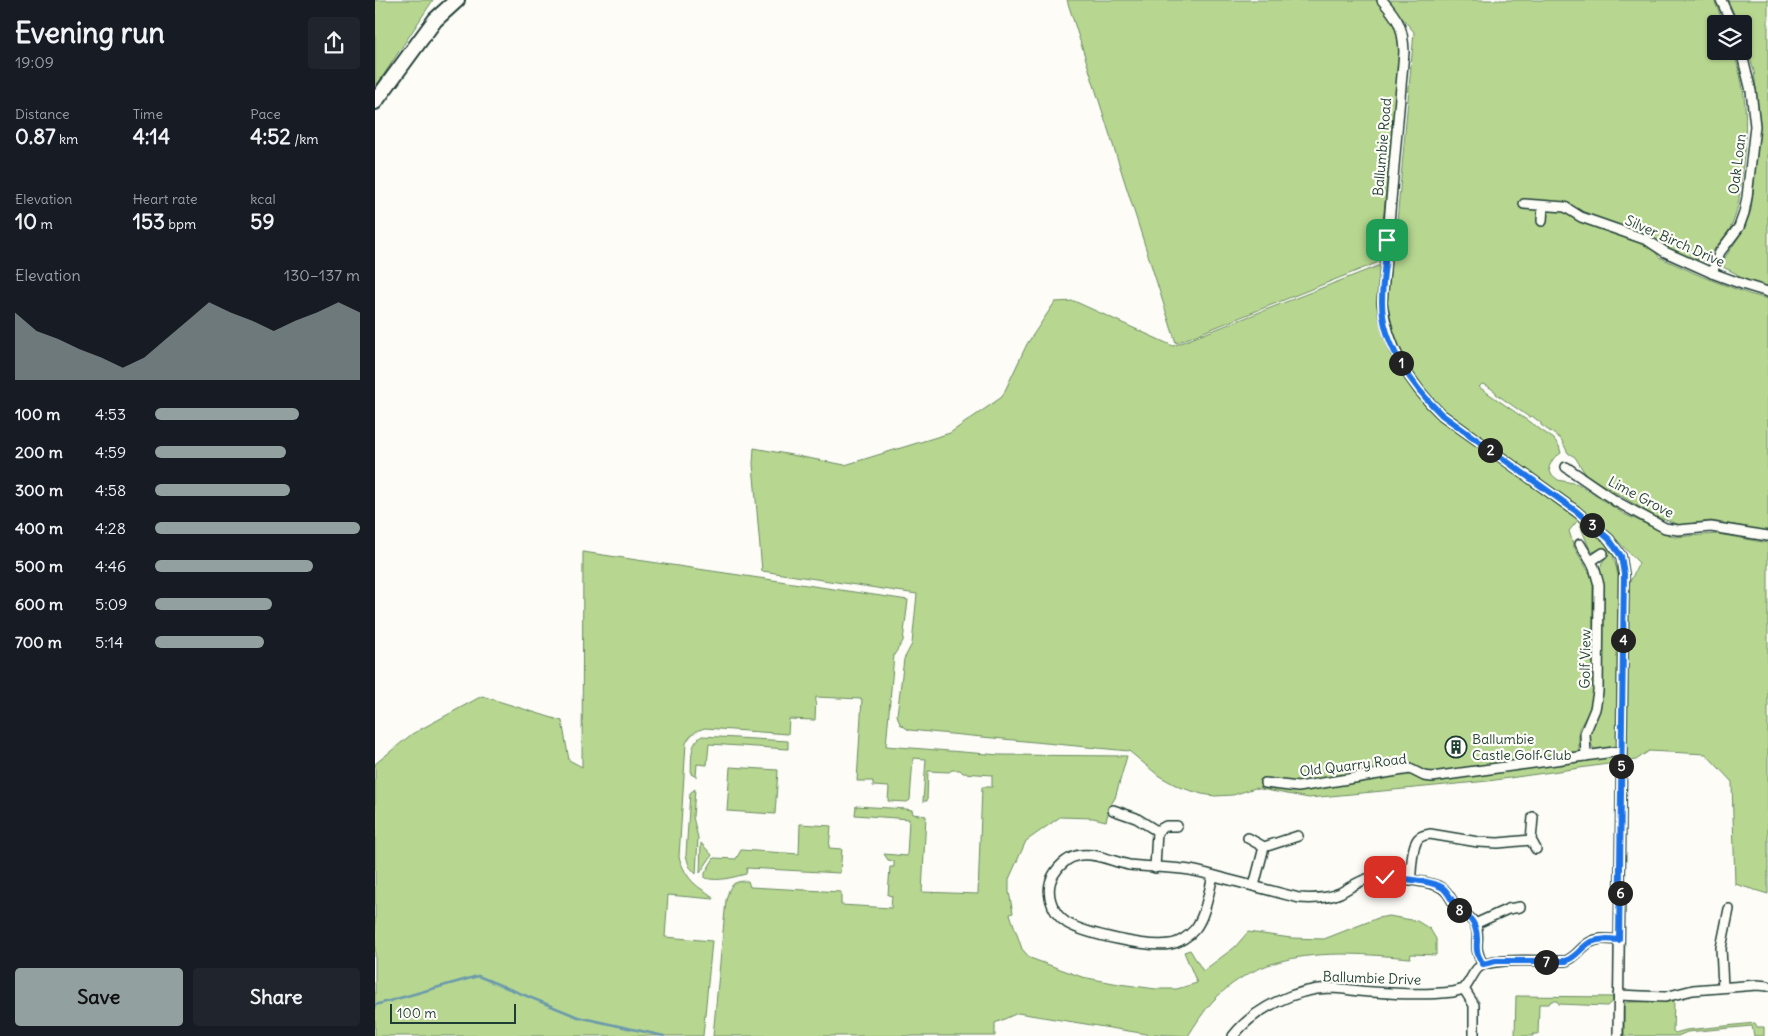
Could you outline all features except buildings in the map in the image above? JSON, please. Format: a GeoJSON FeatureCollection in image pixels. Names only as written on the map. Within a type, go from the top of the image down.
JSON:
{"type":"FeatureCollection","features":[{"type":"Feature","properties":{"kind":"street"},"geometry":{"type":"LineString","coordinates":[[375,102],[435,20],[457,0]]}},
{"type":"Feature","properties":{"kind":"street","name":"Ballumbie Road"},"geometry":{"type":"LineString","coordinates":[[1382,0],[1400,24],[1404,35],[1382,303],[1385,324],[1395,354],[1425,399],[1442,415],[1576,511],[1609,539],[1621,556],[1624,574],[1618,1036]]}},
{"type":"Feature","properties":{"kind":"street"},"geometry":{"type":"LineString","coordinates":[[1721,0],[1728,15]]}},
{"type":"Feature","properties":{"kind":"street","name":"Oak Loan"},"geometry":{"type":"LineString","coordinates":[[1712,273],[1720,252],[1739,227],[1747,197],[1755,126],[1751,91],[1743,60]]}},
{"type":"Feature","properties":{"kind":"street","name":"Silver Birch Drive"},"geometry":{"type":"LineString","coordinates":[[1524,204],[1565,208],[1581,217],[1647,240],[1665,252],[1712,273],[1768,292]]}},
{"type":"Feature","properties":{"kind":"street"},"geometry":{"type":"LineString","coordinates":[[1542,222],[1543,206]]}},
{"type":"Feature","properties":{"kind":"street","name":"Lime Grove"},"geometry":{"type":"LineString","coordinates":[[1566,468],[1617,502],[1665,528],[1678,530],[1711,527],[1768,536]]}},
{"type":"Feature","properties":{"kind":"street","name":"Golf View"},"geometry":{"type":"LineString","coordinates":[[1580,544],[1591,561],[1599,585],[1598,692],[1595,710],[1585,733],[1586,756]]}},
{"type":"Feature","properties":{"kind":"street"},"geometry":{"type":"LineString","coordinates":[[1591,561],[1603,554]]}},
{"type":"Feature","properties":{"kind":"street","name":"Old Quarry Road"},"geometry":{"type":"LineString","coordinates":[[1265,783],[1298,787],[1410,769],[1424,776],[1433,777],[1621,751]]}},
{"type":"Feature","properties":{"kind":"street"},"geometry":{"type":"LineString","coordinates":[[1113,810],[1136,818],[1157,831]]}},
{"type":"Feature","properties":{"kind":"street"},"geometry":{"type":"LineString","coordinates":[[1533,817],[1531,840],[1536,848]]}},
{"type":"Feature","properties":{"kind":"street"},"geometry":{"type":"LineString","coordinates":[[1157,831],[1166,826],[1177,826]]}},
{"type":"Feature","properties":{"kind":"street"},"geometry":{"type":"LineString","coordinates":[[1155,868],[1157,831]]}},
{"type":"Feature","properties":{"kind":"street"},"geometry":{"type":"LineString","coordinates":[[1410,880],[1414,850],[1417,840],[1423,835],[1430,834],[1478,842],[1498,843],[1531,840]]}},
{"type":"Feature","properties":{"kind":"street"},"geometry":{"type":"LineString","coordinates":[[1248,838],[1264,847],[1298,836]]}},
{"type":"Feature","properties":{"kind":"street"},"geometry":{"type":"LineString","coordinates":[[1254,886],[1264,847]]}},
{"type":"Feature","properties":{"kind":"street"},"geometry":{"type":"LineString","coordinates":[[1213,876],[1201,922],[1184,939],[1171,944],[1157,945],[1122,940],[1088,931],[1067,923],[1057,915],[1050,900],[1049,889],[1058,868],[1068,859],[1081,854],[1094,855],[1127,864],[1182,869],[1213,876],[1254,886],[1299,898],[1328,897],[1371,878],[1385,877],[1410,880],[1435,884],[1443,888],[1450,895],[1457,908],[1475,924],[1477,932],[1476,948],[1483,964]]}},
{"type":"Feature","properties":{"kind":"street"},"geometry":{"type":"LineString","coordinates":[[1475,924],[1508,909],[1520,907]]}},
{"type":"Feature","properties":{"kind":"street"},"geometry":{"type":"LineString","coordinates":[[1723,987],[1721,948],[1729,909]]}},
{"type":"Feature","properties":{"kind":"street"},"geometry":{"type":"LineString","coordinates":[[1474,1034],[1475,1005],[1464,989],[1477,969],[1483,964],[1496,961],[1566,961],[1575,958],[1590,942],[1600,939],[1619,940]]}},
{"type":"Feature","properties":{"kind":"street"},"geometry":{"type":"LineString","coordinates":[[1618,995],[1665,996],[1693,990],[1723,987],[1768,986]]}},
{"type":"Feature","properties":{"kind":"street","name":"Ballumbie Drive"},"geometry":{"type":"LineString","coordinates":[[1233,1036],[1261,1011],[1284,999],[1307,991],[1331,988],[1372,992],[1443,993],[1464,989]]}},
{"type":"Feature","properties":{"kind":"green space"},"geometry":{"type":"Polygon","coordinates":[[[375,0],[433,0],[375,88],[375,0]]]}},
{"type":"Feature","properties":{"kind":"green space"},"geometry":{"type":"Polygon","coordinates":[[[1067,0],[1377,0],[1397,28],[1400,51],[1379,262],[1176,343],[1067,0]]]}},
{"type":"Feature","properties":{"kind":"green space"},"geometry":{"type":"Polygon","coordinates":[[[1387,0],[1714,0],[1720,15],[1707,15],[1707,60],[1736,60],[1742,83],[1746,126],[1740,192],[1735,216],[1728,232],[1707,261],[1696,259],[1695,262],[1582,214],[1566,204],[1533,208],[1538,211],[1539,215],[1546,216],[1549,212],[1555,210],[1567,213],[1580,220],[1652,247],[1659,257],[1703,277],[1768,299],[1768,531],[1711,521],[1680,525],[1654,516],[1586,475],[1575,457],[1568,453],[1561,439],[1532,416],[1529,417],[1486,385],[1482,384],[1479,387],[1554,439],[1561,453],[1553,459],[1549,467],[1551,474],[1558,480],[1578,484],[1624,514],[1674,537],[1718,534],[1768,543],[1768,894],[1735,884],[1732,782],[1706,754],[1649,751],[1636,760],[1488,781],[1309,798],[1255,788],[1233,795],[1215,796],[1202,794],[1179,787],[1159,776],[1129,751],[909,730],[900,724],[897,715],[904,659],[912,644],[917,594],[762,571],[753,464],[754,448],[845,465],[950,433],[1002,397],[1027,344],[1055,302],[1074,301],[1173,346],[1383,264],[1396,233],[1414,32],[1387,0]],[[1418,387],[1414,392],[1434,415],[1578,520],[1602,540],[1613,555],[1618,574],[1616,740],[1625,740],[1625,592],[1639,563],[1611,534],[1531,473],[1443,412],[1418,387]],[[1578,520],[1569,531],[1574,547],[1593,579],[1593,697],[1588,713],[1579,729],[1579,749],[1577,752],[1594,749],[1588,743],[1602,695],[1604,590],[1599,569],[1602,562],[1608,557],[1602,548],[1594,552],[1590,550],[1578,520]]]}},
{"type":"Feature","properties":{"kind":"green space"},"geometry":{"type":"Polygon","coordinates":[[[1728,0],[1768,0],[1768,288],[1736,277],[1737,274],[1723,267],[1724,259],[1744,229],[1751,210],[1760,125],[1754,71],[1750,60],[1752,60],[1752,15],[1734,15],[1728,0]]]}},
{"type":"Feature","properties":{"kind":"green space"},"geometry":{"type":"Polygon","coordinates":[[[583,552],[908,600],[903,641],[894,655],[886,746],[1000,755],[1127,756],[1106,821],[1093,818],[1060,817],[1026,841],[1009,879],[1009,892],[1013,913],[1010,914],[1022,949],[1030,958],[1082,977],[1156,989],[1177,989],[1197,983],[1184,952],[1190,950],[1203,971],[1235,947],[1248,932],[1291,938],[1324,939],[1378,918],[1389,916],[1417,921],[1430,929],[1436,939],[1436,955],[1411,954],[1410,958],[1331,954],[1279,961],[1255,970],[1233,983],[1212,1002],[1188,1036],[1154,1034],[1153,1036],[1147,1036],[1147,1034],[1018,1013],[995,1023],[995,1036],[713,1036],[726,900],[729,891],[735,883],[748,881],[750,887],[841,892],[841,905],[891,908],[892,896],[888,895],[890,867],[894,867],[894,861],[888,860],[884,854],[907,856],[909,819],[855,815],[856,806],[906,809],[912,810],[913,814],[926,816],[922,892],[978,894],[982,787],[992,787],[992,775],[963,773],[960,770],[949,772],[928,771],[927,801],[923,801],[926,759],[913,758],[910,800],[907,802],[888,801],[889,787],[873,786],[873,781],[857,781],[862,699],[816,697],[815,720],[789,719],[788,734],[705,728],[694,733],[686,743],[679,857],[683,868],[690,878],[714,899],[668,895],[665,937],[712,941],[703,1036],[375,1036],[375,764],[412,734],[482,696],[562,721],[569,760],[582,767],[583,552]]]}},
{"type":"Feature","properties":{"kind":"green space"},"geometry":{"type":"Polygon","coordinates":[[[702,736],[788,741],[788,749],[709,744],[707,765],[697,764],[696,777],[691,774],[692,752],[695,743],[702,736]]]}},
{"type":"Feature","properties":{"kind":"green space"},"geometry":{"type":"Polygon","coordinates":[[[730,767],[778,770],[775,814],[727,811],[730,767]]]}},
{"type":"Feature","properties":{"kind":"green space"},"geometry":{"type":"Polygon","coordinates":[[[695,789],[693,817],[698,838],[696,874],[689,866],[686,855],[690,793],[695,789]]]}},
{"type":"Feature","properties":{"kind":"green space"},"geometry":{"type":"Polygon","coordinates":[[[800,824],[831,826],[829,848],[842,849],[840,873],[747,868],[746,874],[721,879],[705,878],[705,873],[714,858],[736,859],[741,850],[799,854],[800,824]]]}},
{"type":"Feature","properties":{"kind":"green space"},"geometry":{"type":"Polygon","coordinates":[[[701,843],[712,855],[700,873],[701,843]]]}},
{"type":"Feature","properties":{"kind":"green space"},"geometry":{"type":"Polygon","coordinates":[[[1516,996],[1613,997],[1613,1001],[1607,1006],[1559,1004],[1557,1001],[1551,1001],[1549,1004],[1539,1004],[1538,1034],[1533,1034],[1533,1036],[1515,1036],[1516,996]]]}},
{"type":"Feature","properties":{"kind":"green space"},"geometry":{"type":"Polygon","coordinates":[[[1674,1001],[1673,1031],[1675,1033],[1686,1030],[1755,1023],[1757,1027],[1764,1027],[1764,1036],[1754,1036],[1752,1026],[1687,1032],[1678,1036],[1624,1036],[1624,1004],[1627,1002],[1674,1001]]]}},
{"type":"Feature","properties":{"kind":"waterway"},"geometry":{"type":"LineString","coordinates":[[375,1005],[478,976],[578,1017],[664,1036]]}},
{"type":"Feature","properties":{"kind":"place","name":"Ballumbie Castle Golf Club"},"geometry":{"type":"Point","coordinates":[1456,747]}},
{"type":"Feature","properties":{"kind":"route"},"geometry":{"type":"LineString","coordinates":[[1385,877],[1435,884],[1443,888],[1450,895],[1457,908],[1475,924],[1477,932],[1476,948],[1483,964],[1496,961],[1566,961],[1575,958],[1590,942],[1600,939],[1619,940],[1624,574],[1621,556],[1609,539],[1576,511],[1442,415],[1425,399],[1395,354],[1385,324],[1382,303],[1387,240]]}}]}
